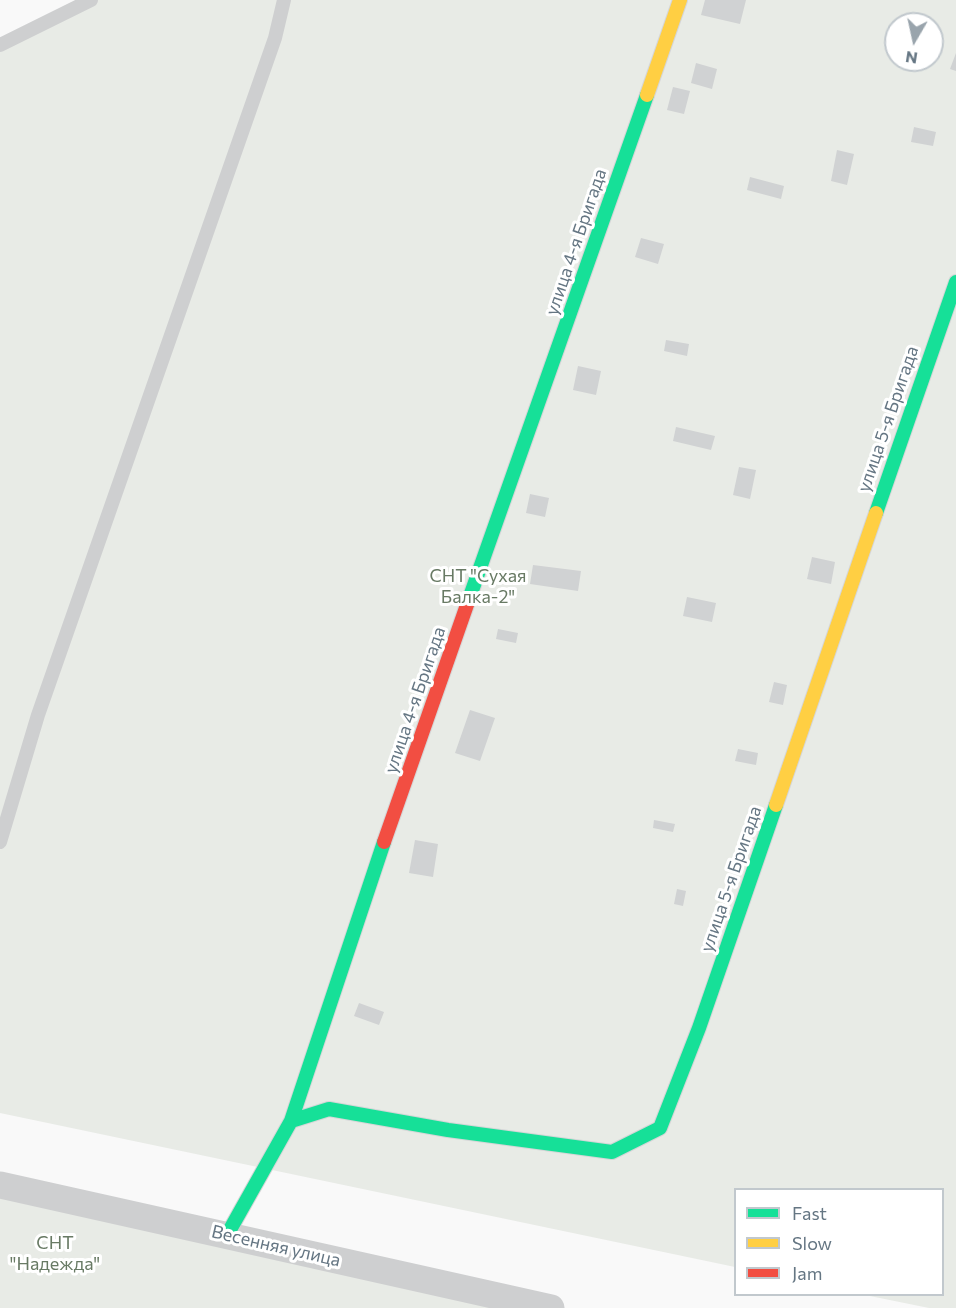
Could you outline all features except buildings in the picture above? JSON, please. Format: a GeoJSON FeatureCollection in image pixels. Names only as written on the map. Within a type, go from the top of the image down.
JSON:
{"type":"FeatureCollection","features":[{"type":"Feature","properties":{"kind":"street","name":"улица 4-я Бригада"},"geometry":{"type":"LineString","coordinates":[[227,1235],[291,1121],[371,878],[680,0]]}},
{"type":"Feature","properties":{"kind":"street","name":"улица 5-я Бригада"},"geometry":{"type":"LineString","coordinates":[[291,1121],[329,1109],[448,1130],[612,1152],[660,1128],[699,1028],[956,282]]}},
{"type":"Feature","properties":{"kind":"street","name":"Весенняя улица"},"geometry":{"type":"LineString","coordinates":[[0,1185],[539,1307]]}},
{"type":"Feature","properties":{"kind":"lane"},"geometry":{"type":"LineString","coordinates":[[0,45],[91,0]]}},
{"type":"Feature","properties":{"kind":"lane"},"geometry":{"type":"LineString","coordinates":[[0,842],[38,715],[275,38],[284,0]]}},
{"type":"Feature","properties":{"kind":"green space","name":"СНТ \"Сухая Балка-2\""},"geometry":{"type":"Polygon","coordinates":[[[91,0],[956,0],[956,1308],[929,1308],[870,1296],[944,1296],[944,1188],[734,1188],[734,1267],[0,1113],[0,45],[91,0]]]}},
{"type":"Feature","properties":{"kind":"green space","name":"СНТ \"Надежда\""},"geometry":{"type":"Polygon","coordinates":[[[0,1185],[551,1308],[0,1308],[0,1185]]]}},
{"type":"Feature","properties":{"kind":"traffic: fast"},"geometry":{"type":"LineString","coordinates":[[468,602],[647,95]]}},
{"type":"Feature","properties":{"kind":"traffic: fast"},"geometry":{"type":"LineString","coordinates":[[876,513],[956,282]]}},
{"type":"Feature","properties":{"kind":"traffic: fast"},"geometry":{"type":"LineString","coordinates":[[291,1121],[329,1109],[448,1130],[612,1152],[660,1128],[699,1028],[776,805]]}},
{"type":"Feature","properties":{"kind":"traffic: fast"},"geometry":{"type":"LineString","coordinates":[[227,1235],[291,1121],[384,842]]}},
{"type":"Feature","properties":{"kind":"traffic: slow"},"geometry":{"type":"LineString","coordinates":[[647,95],[680,0]]}},
{"type":"Feature","properties":{"kind":"traffic: slow"},"geometry":{"type":"LineString","coordinates":[[776,805],[876,513]]}},
{"type":"Feature","properties":{"kind":"traffic: jam"},"geometry":{"type":"LineString","coordinates":[[384,842],[468,602]]}}]}
